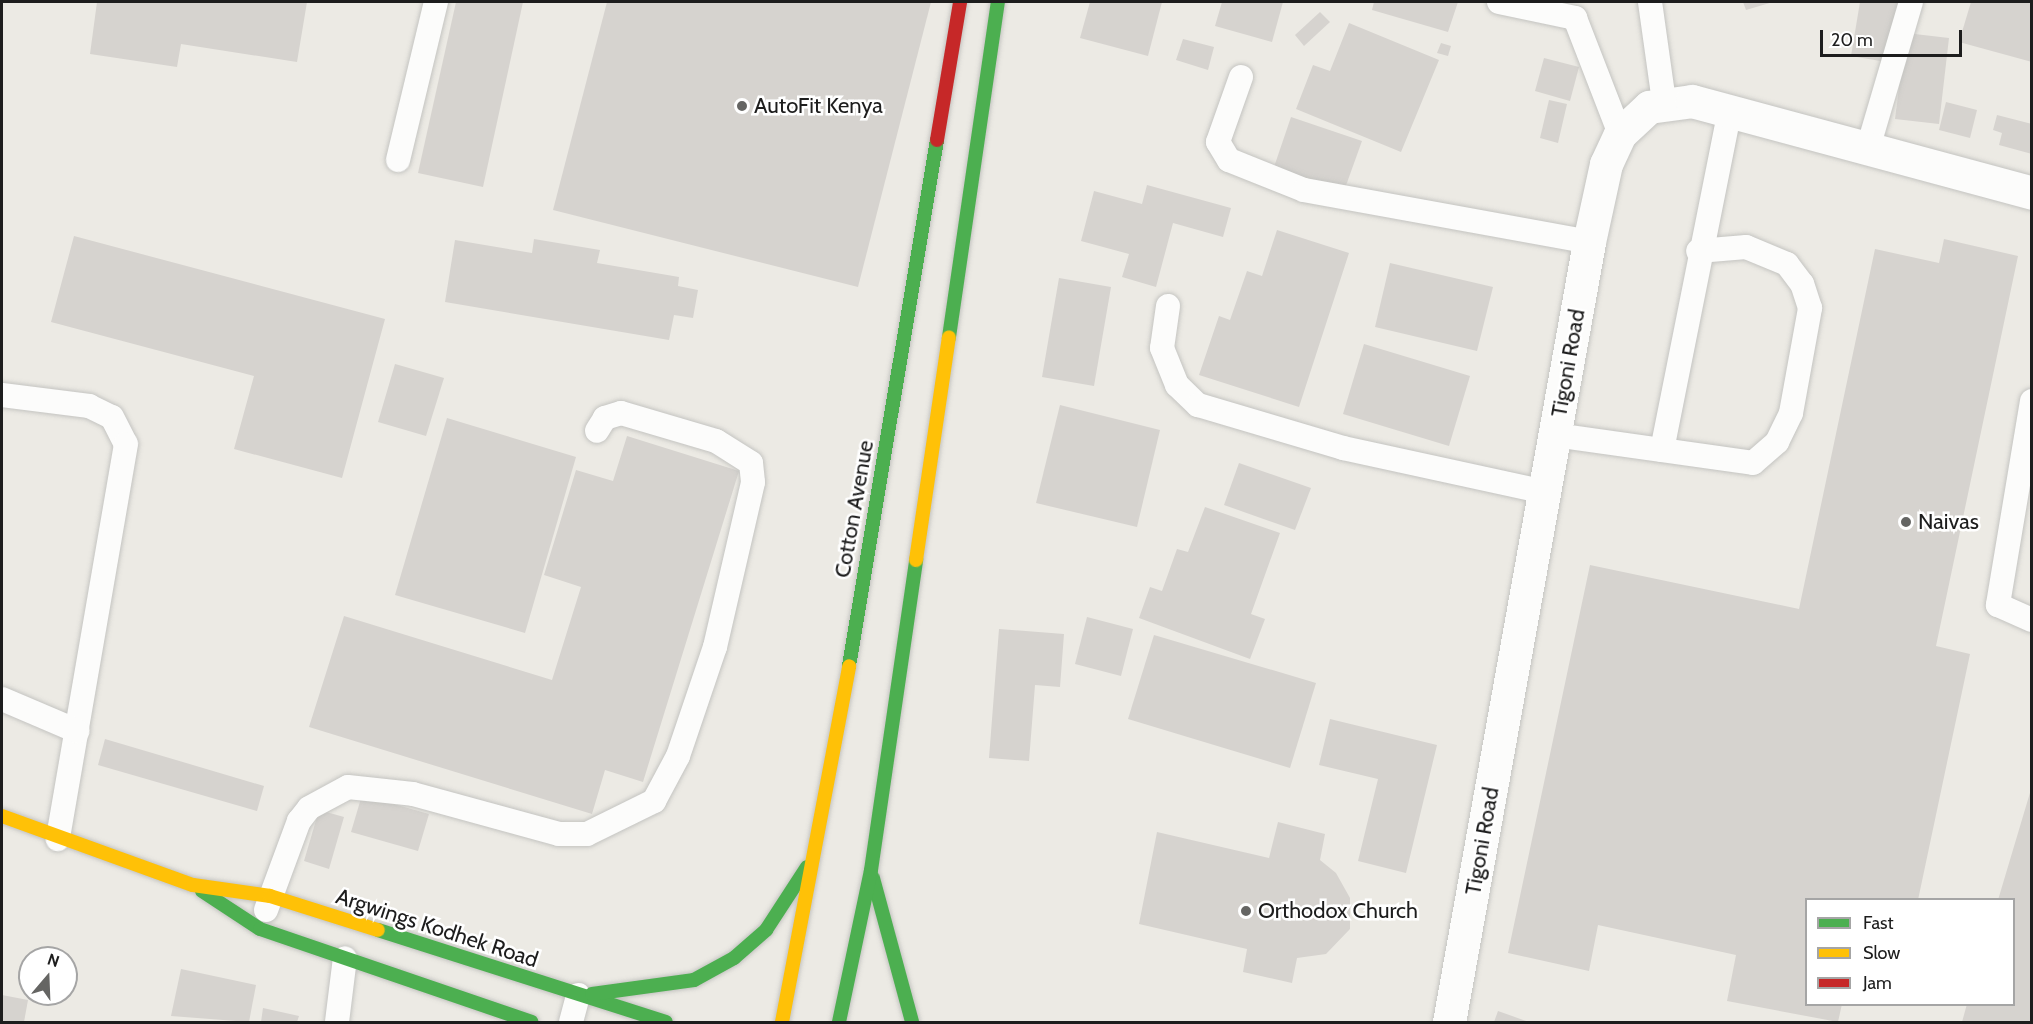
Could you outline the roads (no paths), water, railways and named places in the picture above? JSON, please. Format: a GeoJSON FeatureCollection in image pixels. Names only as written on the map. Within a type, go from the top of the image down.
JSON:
{"type":"FeatureCollection","features":[{"type":"Feature","properties":{"kind":"main road","name":"Cotton Avenue"},"geometry":{"type":"LineString","coordinates":[[782,1023],[818,849],[960,2]]}},
{"type":"Feature","properties":{"kind":"main road"},"geometry":{"type":"LineString","coordinates":[[839,1023],[871,870],[998,2]]}},
{"type":"Feature","properties":{"kind":"main road","name":"Argwings Kodhek Road"},"geometry":{"type":"LineString","coordinates":[[2,816],[58,839],[193,885],[270,896],[666,1023]]}},
{"type":"Feature","properties":{"kind":"main road"},"geometry":{"type":"LineString","coordinates":[[578,995],[694,980],[734,958],[766,930],[818,849]]}},
{"type":"Feature","properties":{"kind":"main road"},"geometry":{"type":"LineString","coordinates":[[871,870],[912,1023]]}},
{"type":"Feature","properties":{"kind":"main road","name":"Argwings Kodhek Road"},"geometry":{"type":"LineString","coordinates":[[193,885],[260,929],[532,1023]]}},
{"type":"Feature","properties":{"kind":"street","name":"Tigoni Road"},"geometry":{"type":"LineString","coordinates":[[1449,1023],[1589,242],[1606,164],[1620,134],[1648,107],[1664,102],[1692,101],[2031,193]]}},
{"type":"Feature","properties":{"kind":"lane"},"geometry":{"type":"LineString","coordinates":[[398,160],[436,2]]}},
{"type":"Feature","properties":{"kind":"lane"},"geometry":{"type":"LineString","coordinates":[[1499,2],[1575,18],[1620,134]]}},
{"type":"Feature","properties":{"kind":"lane"},"geometry":{"type":"LineString","coordinates":[[1650,2],[1664,102]]}},
{"type":"Feature","properties":{"kind":"lane"},"geometry":{"type":"LineString","coordinates":[[1868,148],[1911,2]]}},
{"type":"Feature","properties":{"kind":"lane"},"geometry":{"type":"LineString","coordinates":[[1241,77],[1218,142],[1229,160],[1304,190],[1589,242]]}},
{"type":"Feature","properties":{"kind":"lane"},"geometry":{"type":"LineString","coordinates":[[1662,450],[1698,251],[1730,111]]}},
{"type":"Feature","properties":{"kind":"lane"},"geometry":{"type":"LineString","coordinates":[[1556,435],[1753,463],[1777,442],[1791,413],[1808,320],[1802,284],[1787,264],[1746,247],[1698,251]]}},
{"type":"Feature","properties":{"kind":"lane"},"geometry":{"type":"LineString","coordinates":[[1168,306],[1162,348],[1177,385],[1198,405],[1343,448],[1545,492]]}},
{"type":"Feature","properties":{"kind":"lane"},"geometry":{"type":"LineString","coordinates":[[2,395],[88,406],[112,417],[126,444],[58,839]]}},
{"type":"Feature","properties":{"kind":"lane"},"geometry":{"type":"LineString","coordinates":[[2031,401],[1998,605],[2031,620]]}},
{"type":"Feature","properties":{"kind":"lane"},"geometry":{"type":"LineString","coordinates":[[260,929],[270,896],[299,821],[309,808],[348,787],[413,794],[560,834],[587,834],[654,801],[678,756],[715,647],[753,482],[751,464],[716,441],[621,413],[606,418],[597,431]]}},
{"type":"Feature","properties":{"kind":"lane"},"geometry":{"type":"LineString","coordinates":[[2,699],[77,731]]}},
{"type":"Feature","properties":{"kind":"lane"},"geometry":{"type":"LineString","coordinates":[[337,1023],[345,958]]}},
{"type":"Feature","properties":{"kind":"lane"},"geometry":{"type":"LineString","coordinates":[[571,1023],[578,995]]}},
{"type":"Feature","properties":{"kind":"place","name":"AutoFit Kenya"},"geometry":{"type":"Point","coordinates":[742,106]}},
{"type":"Feature","properties":{"kind":"place","name":"Naivas"},"geometry":{"type":"Point","coordinates":[1906,522]}},
{"type":"Feature","properties":{"kind":"place","name":"Orthodox Church"},"geometry":{"type":"Point","coordinates":[1246,911]}}]}
